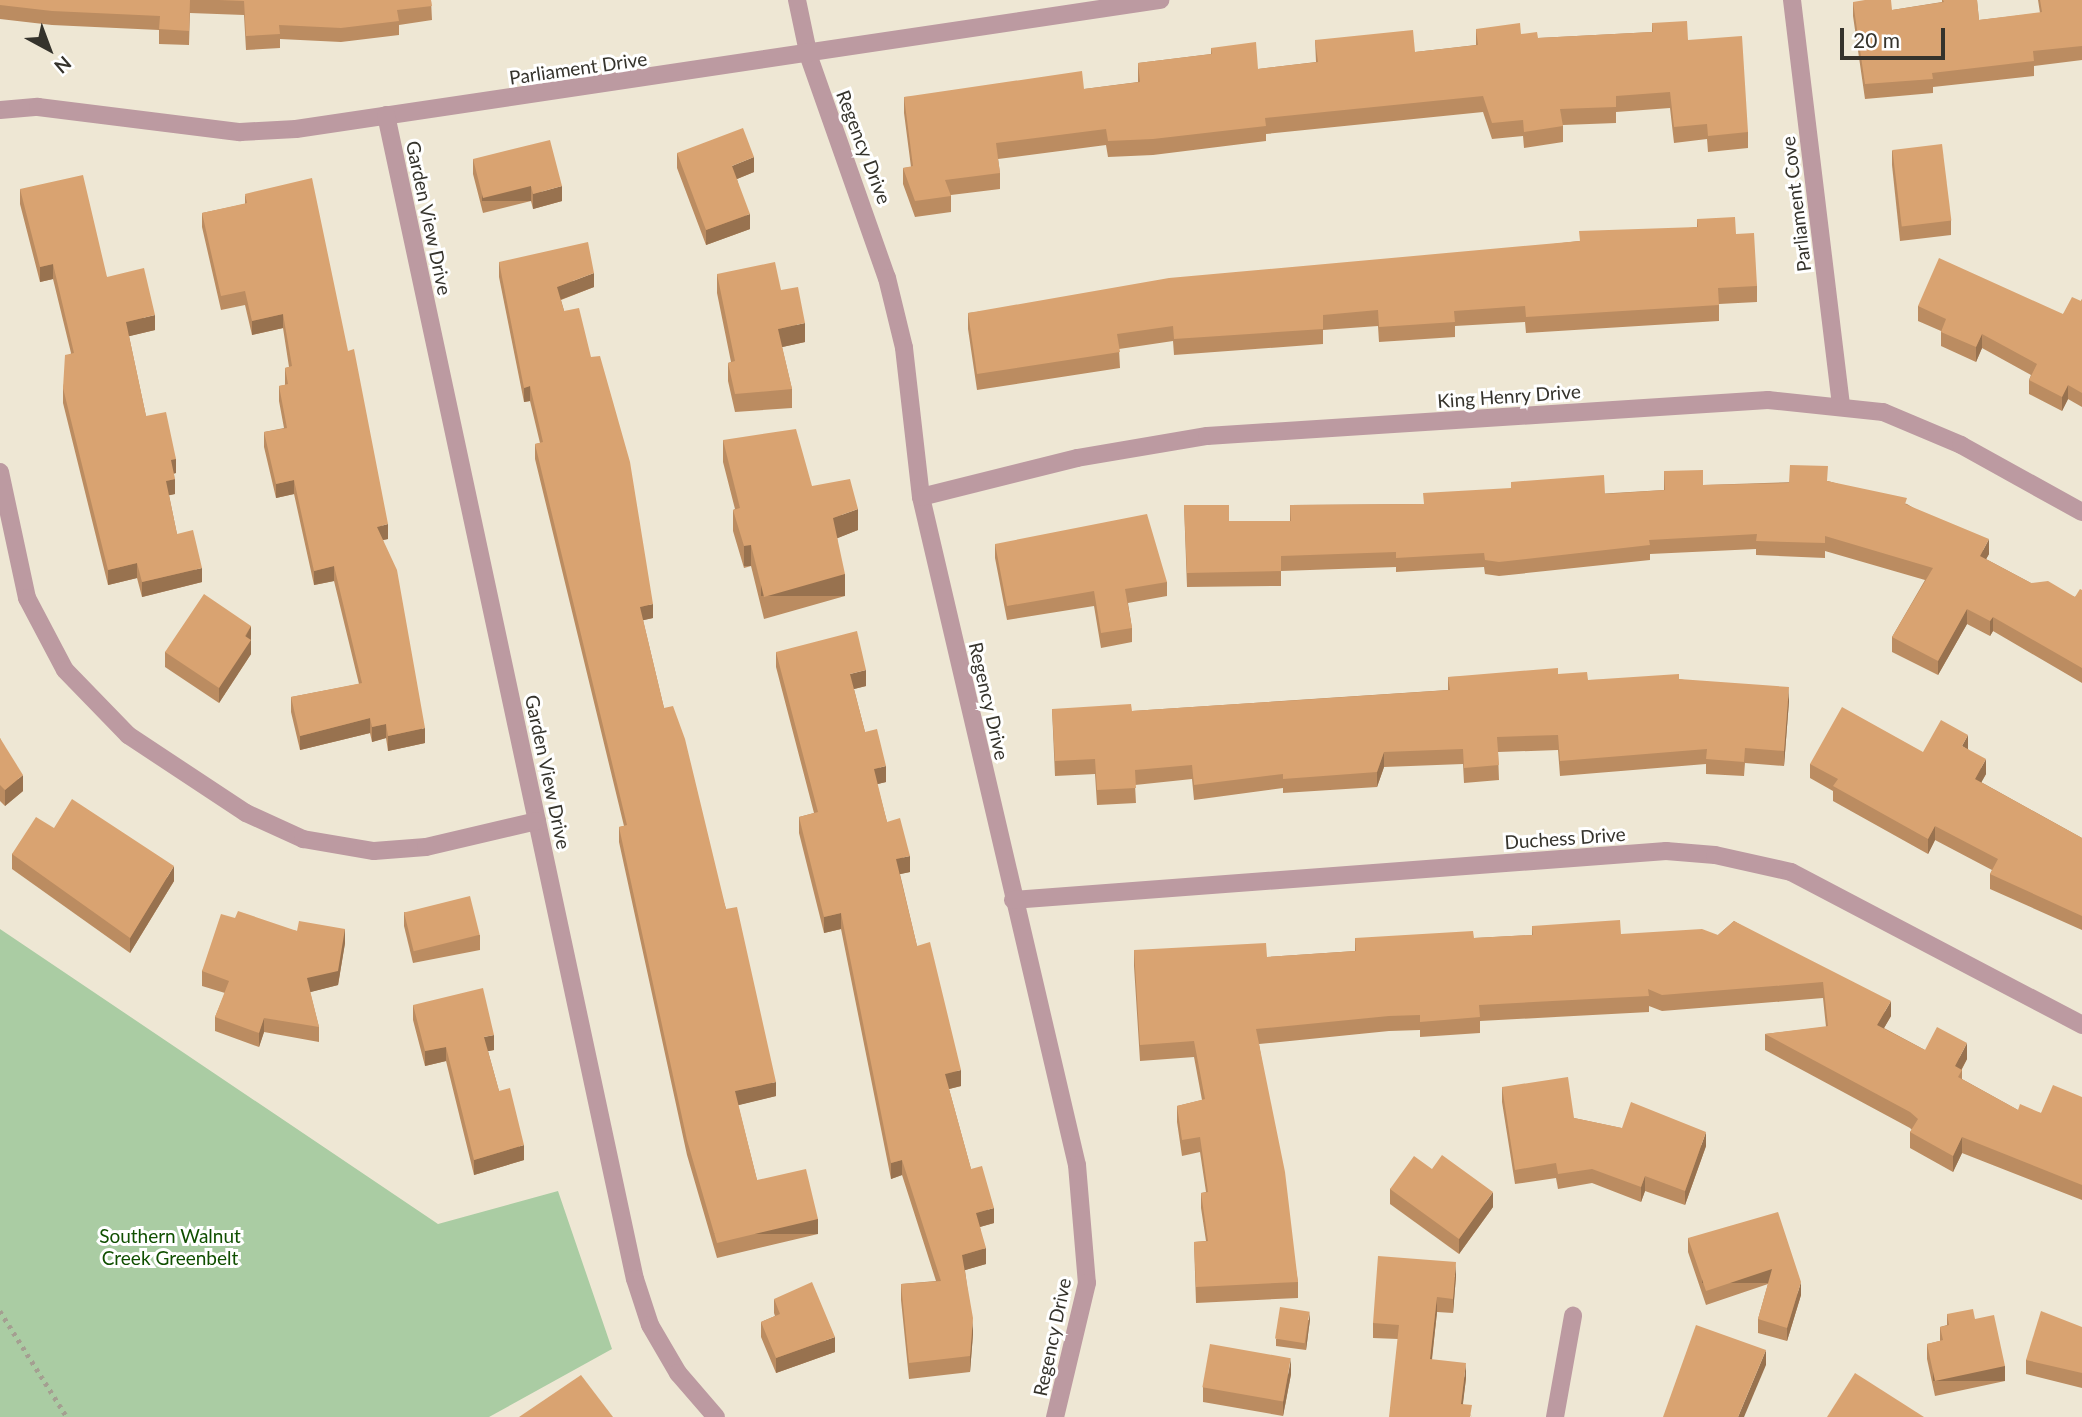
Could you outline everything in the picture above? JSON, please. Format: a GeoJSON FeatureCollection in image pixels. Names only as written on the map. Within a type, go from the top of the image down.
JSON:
{"type":"FeatureCollection","features":[{"type":"Feature","properties":{"kind":"street","name":"Regency Drive"},"geometry":{"type":"LineString","coordinates":[[797,0],[808,57],[887,278],[904,348],[921,497],[1084,1221],[1087,1283],[1055,1417]]}},
{"type":"Feature","properties":{"kind":"street","name":"Parliament Drive"},"geometry":{"type":"LineString","coordinates":[[0,110],[38,107],[240,132],[386,115],[808,57],[1160,0]]}},
{"type":"Feature","properties":{"kind":"street","name":"Parliament Cove"},"geometry":{"type":"LineString","coordinates":[[1792,0],[1841,404]]}},
{"type":"Feature","properties":{"kind":"street","name":"Garden View Drive"},"geometry":{"type":"LineString","coordinates":[[386,115],[635,1279],[650,1325],[678,1373],[716,1417]]}},
{"type":"Feature","properties":{"kind":"street","name":"King Henry Drive"},"geometry":{"type":"LineString","coordinates":[[921,497],[1077,458],[1207,436],[1768,400],[1841,404],[1922,428],[2082,512]]}},
{"type":"Feature","properties":{"kind":"street"},"geometry":{"type":"LineString","coordinates":[[0,472],[27,598],[65,670],[128,735],[246,813],[303,839],[374,851],[426,847],[537,821]]}},
{"type":"Feature","properties":{"kind":"street","name":"Duchess Drive"},"geometry":{"type":"LineString","coordinates":[[1013,900],[1666,851],[1716,855],[1791,872],[2082,1026]]}},
{"type":"Feature","properties":{"kind":"street"},"geometry":{"type":"LineString","coordinates":[[1555,1417],[1573,1316]]}},
{"type":"Feature","properties":{"kind":"path"},"geometry":{"type":"LineString","coordinates":[[0,1311],[67,1417]]}},
{"type":"Feature","properties":{"kind":"green space","name":"Southern Walnut Creek Greenbelt"},"geometry":{"type":"Polygon","coordinates":[[[0,929],[438,1224],[558,1191],[612,1349],[489,1417],[0,1417],[0,929]]]}},
{"type":"Feature","properties":{"kind":"building"},"geometry":{"type":"Polygon","coordinates":[[[0,0],[190,0],[189,31],[159,29],[160,16],[52,11],[0,5],[0,0]]]}},
{"type":"Feature","properties":{"kind":"building"},"geometry":{"type":"Polygon","coordinates":[[[219,0],[431,0],[432,6],[397,10],[399,21],[341,28],[279,25],[280,34],[246,36],[244,1],[219,0]]]}},
{"type":"Feature","properties":{"kind":"building"},"geometry":{"type":"Polygon","coordinates":[[[1891,0],[1892,10],[1944,2],[1943,0],[1977,0],[1979,20],[2042,12],[2040,0],[2082,0],[2082,46],[2033,51],[2034,61],[1932,73],[1933,79],[1865,84],[1853,2],[1891,0]]]}},
{"type":"Feature","properties":{"kind":"building"},"geometry":{"type":"Polygon","coordinates":[[[1687,21],[1688,40],[1742,36],[1748,132],[1708,136],[1707,124],[1674,127],[1670,92],[1616,96],[1616,107],[1560,109],[1563,126],[1524,132],[1523,120],[1492,123],[1483,96],[1265,118],[1266,126],[1153,139],[1108,141],[1106,129],[996,143],[1000,173],[945,180],[951,196],[915,201],[903,168],[913,166],[904,97],[1082,71],[1084,89],[1140,82],[1138,63],[1212,54],[1211,48],[1256,42],[1258,69],[1318,62],[1315,40],[1413,30],[1415,52],[1478,45],[1476,29],[1520,23],[1521,34],[1537,32],[1538,38],[1653,32],[1652,23],[1687,21]]]}},
{"type":"Feature","properties":{"kind":"building"},"geometry":{"type":"Polygon","coordinates":[[[743,128],[754,157],[732,166],[750,214],[706,230],[677,153],[743,128]]]}},
{"type":"Feature","properties":{"kind":"building"},"geometry":{"type":"Polygon","coordinates":[[[550,140],[562,186],[533,194],[531,186],[483,198],[473,159],[550,140]]]}},
{"type":"Feature","properties":{"kind":"building"},"geometry":{"type":"Polygon","coordinates":[[[1942,144],[1951,220],[1902,227],[1892,150],[1942,144]]]}},
{"type":"Feature","properties":{"kind":"building"},"geometry":{"type":"Polygon","coordinates":[[[83,175],[107,277],[144,268],[155,315],[126,322],[146,416],[166,412],[176,459],[171,460],[175,479],[166,481],[177,534],[193,530],[202,568],[142,582],[137,563],[108,570],[63,388],[65,355],[74,353],[53,264],[40,267],[20,189],[83,175]]]}},
{"type":"Feature","properties":{"kind":"building"},"geometry":{"type":"Polygon","coordinates":[[[312,178],[348,351],[354,349],[388,524],[377,527],[397,570],[425,728],[388,736],[386,724],[372,727],[370,718],[300,736],[291,697],[362,683],[334,566],[314,571],[294,480],[276,484],[264,432],[287,428],[279,386],[288,384],[285,368],[292,366],[283,314],[252,321],[245,291],[221,296],[202,213],[247,203],[245,194],[312,178]]]}},
{"type":"Feature","properties":{"kind":"building"},"geometry":{"type":"Polygon","coordinates":[[[1735,217],[1736,234],[1754,233],[1757,286],[1718,288],[1719,305],[1526,317],[1525,306],[1454,311],[1455,322],[1379,327],[1378,310],[1323,315],[1323,329],[1174,339],[1173,326],[1117,334],[1120,352],[977,374],[968,313],[1169,278],[1580,241],[1579,231],[1698,227],[1697,219],[1735,217]]]}},
{"type":"Feature","properties":{"kind":"building"},"geometry":{"type":"Polygon","coordinates":[[[588,242],[594,273],[557,287],[564,311],[579,308],[591,357],[600,356],[630,462],[653,604],[640,607],[664,708],[673,706],[685,739],[726,909],[737,907],[776,1082],[735,1091],[757,1180],[806,1169],[818,1219],[717,1243],[687,1140],[619,827],[627,825],[535,444],[543,442],[530,386],[524,388],[499,262],[588,242]]]}},
{"type":"Feature","properties":{"kind":"building"},"geometry":{"type":"Polygon","coordinates":[[[1939,258],[2063,314],[2072,297],[2081,301],[2082,299],[2082,393],[2068,385],[2062,397],[2029,380],[2037,364],[1982,334],[1976,347],[1941,332],[1946,319],[1918,306],[1939,258]]]}},
{"type":"Feature","properties":{"kind":"building"},"geometry":{"type":"Polygon","coordinates":[[[775,262],[781,290],[798,287],[805,323],[778,329],[792,389],[735,394],[728,363],[735,361],[717,274],[775,262]]]}},
{"type":"Feature","properties":{"kind":"building"},"geometry":{"type":"Polygon","coordinates":[[[796,429],[812,486],[850,479],[858,509],[833,518],[845,574],[764,597],[751,545],[744,546],[733,510],[740,508],[723,440],[796,429]]]}},
{"type":"Feature","properties":{"kind":"building"},"geometry":{"type":"Polygon","coordinates":[[[1790,465],[1828,466],[1827,481],[1907,498],[1905,504],[1989,539],[1980,556],[2031,583],[2048,581],[2075,597],[2080,589],[2082,590],[2082,668],[1993,617],[1990,621],[1967,609],[1938,661],[1892,637],[1933,568],[1825,536],[1825,543],[1756,541],[1757,534],[1649,540],[1650,545],[1499,562],[1485,560],[1484,553],[1396,558],[1396,552],[1281,556],[1281,571],[1187,573],[1184,505],[1229,505],[1229,521],[1291,521],[1290,505],[1424,504],[1423,493],[1511,488],[1511,482],[1604,475],[1605,494],[1665,490],[1664,471],[1703,470],[1703,485],[1789,483],[1790,465]]]}},
{"type":"Feature","properties":{"kind":"building"},"geometry":{"type":"Polygon","coordinates":[[[1147,514],[1167,582],[1125,589],[1132,628],[1101,633],[1094,591],[1007,606],[995,544],[1147,514]]]}},
{"type":"Feature","properties":{"kind":"building"},"geometry":{"type":"Polygon","coordinates":[[[204,594],[251,626],[245,636],[251,640],[219,688],[165,652],[204,594]]]}},
{"type":"Feature","properties":{"kind":"building"},"geometry":{"type":"Polygon","coordinates":[[[857,631],[866,670],[850,674],[865,732],[877,729],[886,766],[874,769],[887,822],[900,818],[910,856],[896,859],[917,946],[930,942],[961,1070],[945,1074],[971,1169],[982,1166],[994,1208],[976,1213],[986,1248],[962,1255],[973,1318],[970,1356],[909,1363],[901,1284],[941,1281],[902,1160],[891,1163],[841,913],[824,917],[799,817],[818,812],[776,652],[857,631]]]}},
{"type":"Feature","properties":{"kind":"building"},"geometry":{"type":"Polygon","coordinates":[[[1558,668],[1558,674],[1587,672],[1588,680],[1679,674],[1679,679],[1789,687],[1784,751],[1745,748],[1744,762],[1706,759],[1707,749],[1560,761],[1558,735],[1497,737],[1499,765],[1464,768],[1463,749],[1384,752],[1377,772],[1283,779],[1283,774],[1194,785],[1192,765],[1135,770],[1136,788],[1097,790],[1095,759],[1055,761],[1052,709],[1131,704],[1132,711],[1450,690],[1448,677],[1558,668]]]}},
{"type":"Feature","properties":{"kind":"building"},"geometry":{"type":"Polygon","coordinates":[[[1842,707],[1923,752],[1941,720],[1968,735],[1962,746],[1986,759],[1975,779],[2082,838],[2082,916],[1990,874],[1998,859],[1935,826],[1928,839],[1833,786],[1838,779],[1810,764],[1842,707]]]}},
{"type":"Feature","properties":{"kind":"building"},"geometry":{"type":"Polygon","coordinates":[[[0,738],[23,775],[5,790],[0,785],[0,738]]]}},
{"type":"Feature","properties":{"kind":"building"},"geometry":{"type":"Polygon","coordinates":[[[72,799],[174,866],[130,938],[12,854],[36,817],[54,828],[72,799]]]}},
{"type":"Feature","properties":{"kind":"building"},"geometry":{"type":"Polygon","coordinates":[[[470,896],[480,935],[414,951],[404,912],[470,896]]]}},
{"type":"Feature","properties":{"kind":"building"},"geometry":{"type":"Polygon","coordinates":[[[238,911],[297,931],[299,921],[345,929],[338,971],[307,978],[319,1027],[264,1018],[259,1033],[215,1017],[229,981],[202,971],[221,914],[235,918],[238,911]]]}},
{"type":"Feature","properties":{"kind":"building"},"geometry":{"type":"Polygon","coordinates":[[[1620,920],[1621,934],[1702,929],[1718,935],[1734,921],[1891,1001],[1877,1025],[1925,1050],[1937,1027],[1967,1043],[1955,1066],[1962,1070],[1958,1077],[2018,1110],[2020,1104],[2041,1113],[2053,1085],[2082,1097],[2082,1185],[1962,1137],[1953,1156],[1910,1132],[1918,1119],[1910,1112],[1765,1034],[1828,1026],[1823,982],[1662,995],[1648,989],[1649,996],[1479,1005],[1480,1017],[1420,1022],[1420,1015],[1389,1016],[1256,1029],[1285,1172],[1298,1282],[1196,1287],[1194,1242],[1208,1241],[1201,1193],[1208,1192],[1200,1137],[1182,1140],[1177,1106],[1205,1099],[1194,1041],[1140,1045],[1134,950],[1266,943],[1267,957],[1356,951],[1355,938],[1473,931],[1474,938],[1533,935],[1532,926],[1620,920]]]}},
{"type":"Feature","properties":{"kind":"building"},"geometry":{"type":"Polygon","coordinates":[[[483,988],[494,1035],[484,1037],[499,1091],[510,1088],[524,1145],[474,1160],[446,1047],[425,1051],[413,1005],[483,988]]]}},
{"type":"Feature","properties":{"kind":"building"},"geometry":{"type":"Polygon","coordinates":[[[1568,1077],[1574,1118],[1622,1128],[1631,1102],[1706,1132],[1685,1191],[1645,1176],[1641,1187],[1592,1169],[1558,1174],[1556,1163],[1515,1170],[1502,1087],[1568,1077]]]}},
{"type":"Feature","properties":{"kind":"building"},"geometry":{"type":"Polygon","coordinates":[[[1442,1155],[1493,1192],[1459,1239],[1390,1189],[1414,1156],[1432,1169],[1442,1155]]]}},
{"type":"Feature","properties":{"kind":"building"},"geometry":{"type":"Polygon","coordinates":[[[1778,1212],[1801,1282],[1787,1328],[1758,1319],[1772,1269],[1706,1291],[1688,1238],[1778,1212]]]}},
{"type":"Feature","properties":{"kind":"building"},"geometry":{"type":"Polygon","coordinates":[[[1378,1256],[1456,1262],[1453,1299],[1437,1297],[1430,1359],[1466,1363],[1461,1404],[1472,1405],[1470,1417],[1389,1417],[1399,1325],[1373,1323],[1378,1256]]]}},
{"type":"Feature","properties":{"kind":"building"},"geometry":{"type":"Polygon","coordinates":[[[812,1282],[835,1337],[776,1358],[761,1322],[780,1314],[774,1299],[812,1282]]]}},
{"type":"Feature","properties":{"kind":"building"},"geometry":{"type":"Polygon","coordinates":[[[1280,1307],[1310,1312],[1305,1343],[1275,1339],[1280,1307]]]}},
{"type":"Feature","properties":{"kind":"building"},"geometry":{"type":"Polygon","coordinates":[[[1973,1309],[1975,1319],[1994,1315],[2005,1366],[1935,1381],[1927,1344],[1943,1340],[1940,1327],[1949,1325],[1947,1314],[1973,1309]]]}},
{"type":"Feature","properties":{"kind":"building"},"geometry":{"type":"Polygon","coordinates":[[[2041,1311],[2082,1327],[2082,1373],[2026,1360],[2041,1311]]]}},
{"type":"Feature","properties":{"kind":"building"},"geometry":{"type":"Polygon","coordinates":[[[1696,1325],[1766,1350],[1738,1417],[1663,1417],[1696,1325]]]}},
{"type":"Feature","properties":{"kind":"building"},"geometry":{"type":"Polygon","coordinates":[[[1210,1344],[1291,1358],[1283,1402],[1202,1387],[1210,1344]]]}},
{"type":"Feature","properties":{"kind":"building"},"geometry":{"type":"Polygon","coordinates":[[[1855,1373],[1924,1417],[1827,1417],[1855,1373]]]}},
{"type":"Feature","properties":{"kind":"building"},"geometry":{"type":"Polygon","coordinates":[[[581,1375],[613,1417],[519,1417],[581,1375]]]}}]}
